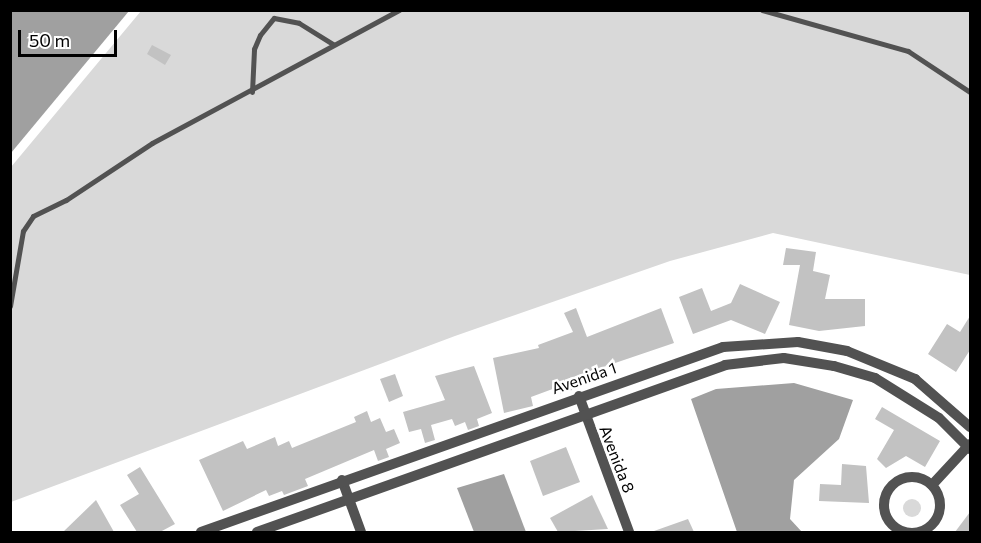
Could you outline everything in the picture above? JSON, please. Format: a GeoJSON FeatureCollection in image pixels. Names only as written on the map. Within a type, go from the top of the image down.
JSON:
{"type":"FeatureCollection","features":[{"type":"Feature","properties":{"kind":"street"},"geometry":{"type":"LineString","coordinates":[[770,360],[771,342]]}},
{"type":"Feature","properties":{"kind":"street","name":"Avenida 1"},"geometry":{"type":"LineString","coordinates":[[201,532],[439,445],[723,347],[798,342],[847,351],[915,380],[970,427]]}},
{"type":"Feature","properties":{"kind":"street"},"geometry":{"type":"LineString","coordinates":[[257,532],[348,502],[725,365],[770,360],[808,361],[875,378],[939,418],[970,447],[932,485]]}},
{"type":"Feature","properties":{"kind":"street","name":"Avenida 8"},"geometry":{"type":"LineString","coordinates":[[579,396],[584,415],[629,532]]}},
{"type":"Feature","properties":{"kind":"street"},"geometry":{"type":"LineString","coordinates":[[439,445],[445,466]]}},
{"type":"Feature","properties":{"kind":"street"},"geometry":{"type":"LineString","coordinates":[[913,477],[932,485],[940,505],[932,525],[912,532],[893,524],[885,505],[893,485],[913,477]]}},
{"type":"Feature","properties":{"kind":"street"},"geometry":{"type":"LineString","coordinates":[[342,480],[348,502],[361,532]]}},
{"type":"Feature","properties":{"kind":"street"},"geometry":{"type":"LineString","coordinates":[[235,520],[239,532]]}},
{"type":"Feature","properties":{"kind":"lane"},"geometry":{"type":"LineString","coordinates":[[10,306],[24,231],[33,216],[66,200],[153,143],[252,92],[333,44],[399,10]]}},
{"type":"Feature","properties":{"kind":"lane"},"geometry":{"type":"LineString","coordinates":[[762,10],[908,51],[970,92]]}},
{"type":"Feature","properties":{"kind":"lane"},"geometry":{"type":"LineString","coordinates":[[252,92],[254,49],[260,35],[274,18],[299,23],[333,44]]}},
{"type":"Feature","properties":{"kind":"shaded area"},"geometry":{"type":"Polygon","coordinates":[[[10,11],[129,11],[11,153],[10,11]]]}},
{"type":"Feature","properties":{"kind":"shaded area"},"geometry":{"type":"Polygon","coordinates":[[[141,11],[970,11],[970,275],[773,233],[670,261],[455,336],[11,502],[11,167],[141,11]]]}},
{"type":"Feature","properties":{"kind":"shaded area"},"geometry":{"type":"Polygon","coordinates":[[[794,383],[853,400],[839,439],[794,480],[790,519],[802,532],[737,532],[691,399],[716,389],[794,383]]]}},
{"type":"Feature","properties":{"kind":"shaded area"},"geometry":{"type":"Polygon","coordinates":[[[504,474],[526,532],[474,532],[457,488],[504,474]]]}},
{"type":"Feature","properties":{"kind":"shaded area"},"geometry":{"type":"Polygon","coordinates":[[[912,499],[918,502],[921,508],[918,514],[912,517],[906,514],[903,508],[906,502],[912,499]]]}},
{"type":"Feature","properties":{"kind":"building"},"geometry":{"type":"Polygon","coordinates":[[[152,45],[171,55],[165,65],[147,54],[152,45]]]}},
{"type":"Feature","properties":{"kind":"building"},"geometry":{"type":"Polygon","coordinates":[[[786,248],[816,252],[813,271],[830,275],[825,299],[865,299],[865,326],[819,331],[789,325],[800,265],[783,265],[786,248]]]}},
{"type":"Feature","properties":{"kind":"building"},"geometry":{"type":"Polygon","coordinates":[[[740,284],[780,302],[765,334],[731,320],[693,334],[679,297],[702,288],[711,311],[731,303],[740,284]]]}},
{"type":"Feature","properties":{"kind":"building"},"geometry":{"type":"Polygon","coordinates":[[[576,308],[587,337],[661,308],[674,343],[568,379],[572,390],[561,394],[558,387],[531,397],[533,406],[504,413],[493,358],[539,348],[538,345],[573,332],[564,313],[576,308]]]}},
{"type":"Feature","properties":{"kind":"building"},"geometry":{"type":"Polygon","coordinates":[[[970,316],[970,350],[956,372],[928,354],[947,324],[960,332],[970,316]]]}},
{"type":"Feature","properties":{"kind":"building"},"geometry":{"type":"Polygon","coordinates":[[[474,366],[492,413],[477,419],[479,426],[468,430],[465,422],[455,426],[452,419],[431,425],[435,440],[425,443],[421,429],[409,432],[403,412],[445,400],[435,376],[474,366]]]}},
{"type":"Feature","properties":{"kind":"building"},"geometry":{"type":"Polygon","coordinates":[[[395,374],[403,396],[389,402],[380,379],[395,374]]]}},
{"type":"Feature","properties":{"kind":"building"},"geometry":{"type":"Polygon","coordinates":[[[882,407],[940,441],[925,467],[906,456],[886,468],[877,459],[894,430],[875,419],[882,407]]]}},
{"type":"Feature","properties":{"kind":"building"},"geometry":{"type":"Polygon","coordinates":[[[367,411],[371,422],[380,418],[386,432],[394,429],[400,443],[386,449],[389,457],[378,461],[374,450],[305,479],[308,486],[284,495],[282,491],[269,496],[266,490],[223,511],[199,460],[243,441],[247,449],[275,437],[278,446],[289,441],[292,448],[356,422],[354,417],[367,411]]]}},
{"type":"Feature","properties":{"kind":"building"},"geometry":{"type":"Polygon","coordinates":[[[566,447],[580,482],[543,496],[530,461],[566,447]]]}},
{"type":"Feature","properties":{"kind":"building"},"geometry":{"type":"Polygon","coordinates":[[[842,464],[866,466],[869,503],[819,501],[820,484],[841,485],[842,464]]]}},
{"type":"Feature","properties":{"kind":"building"},"geometry":{"type":"Polygon","coordinates":[[[140,467],[175,524],[160,532],[137,532],[120,505],[139,494],[127,475],[140,467]]]}},
{"type":"Feature","properties":{"kind":"building"},"geometry":{"type":"Polygon","coordinates":[[[592,495],[608,529],[558,532],[550,518],[592,495]]]}},
{"type":"Feature","properties":{"kind":"building"},"geometry":{"type":"Polygon","coordinates":[[[96,500],[114,532],[63,532],[96,500]]]}},
{"type":"Feature","properties":{"kind":"building"},"geometry":{"type":"Polygon","coordinates":[[[970,512],[970,532],[955,532],[970,512]]]}},
{"type":"Feature","properties":{"kind":"building"},"geometry":{"type":"Polygon","coordinates":[[[688,519],[694,532],[654,532],[654,531],[688,519]]]}}]}
